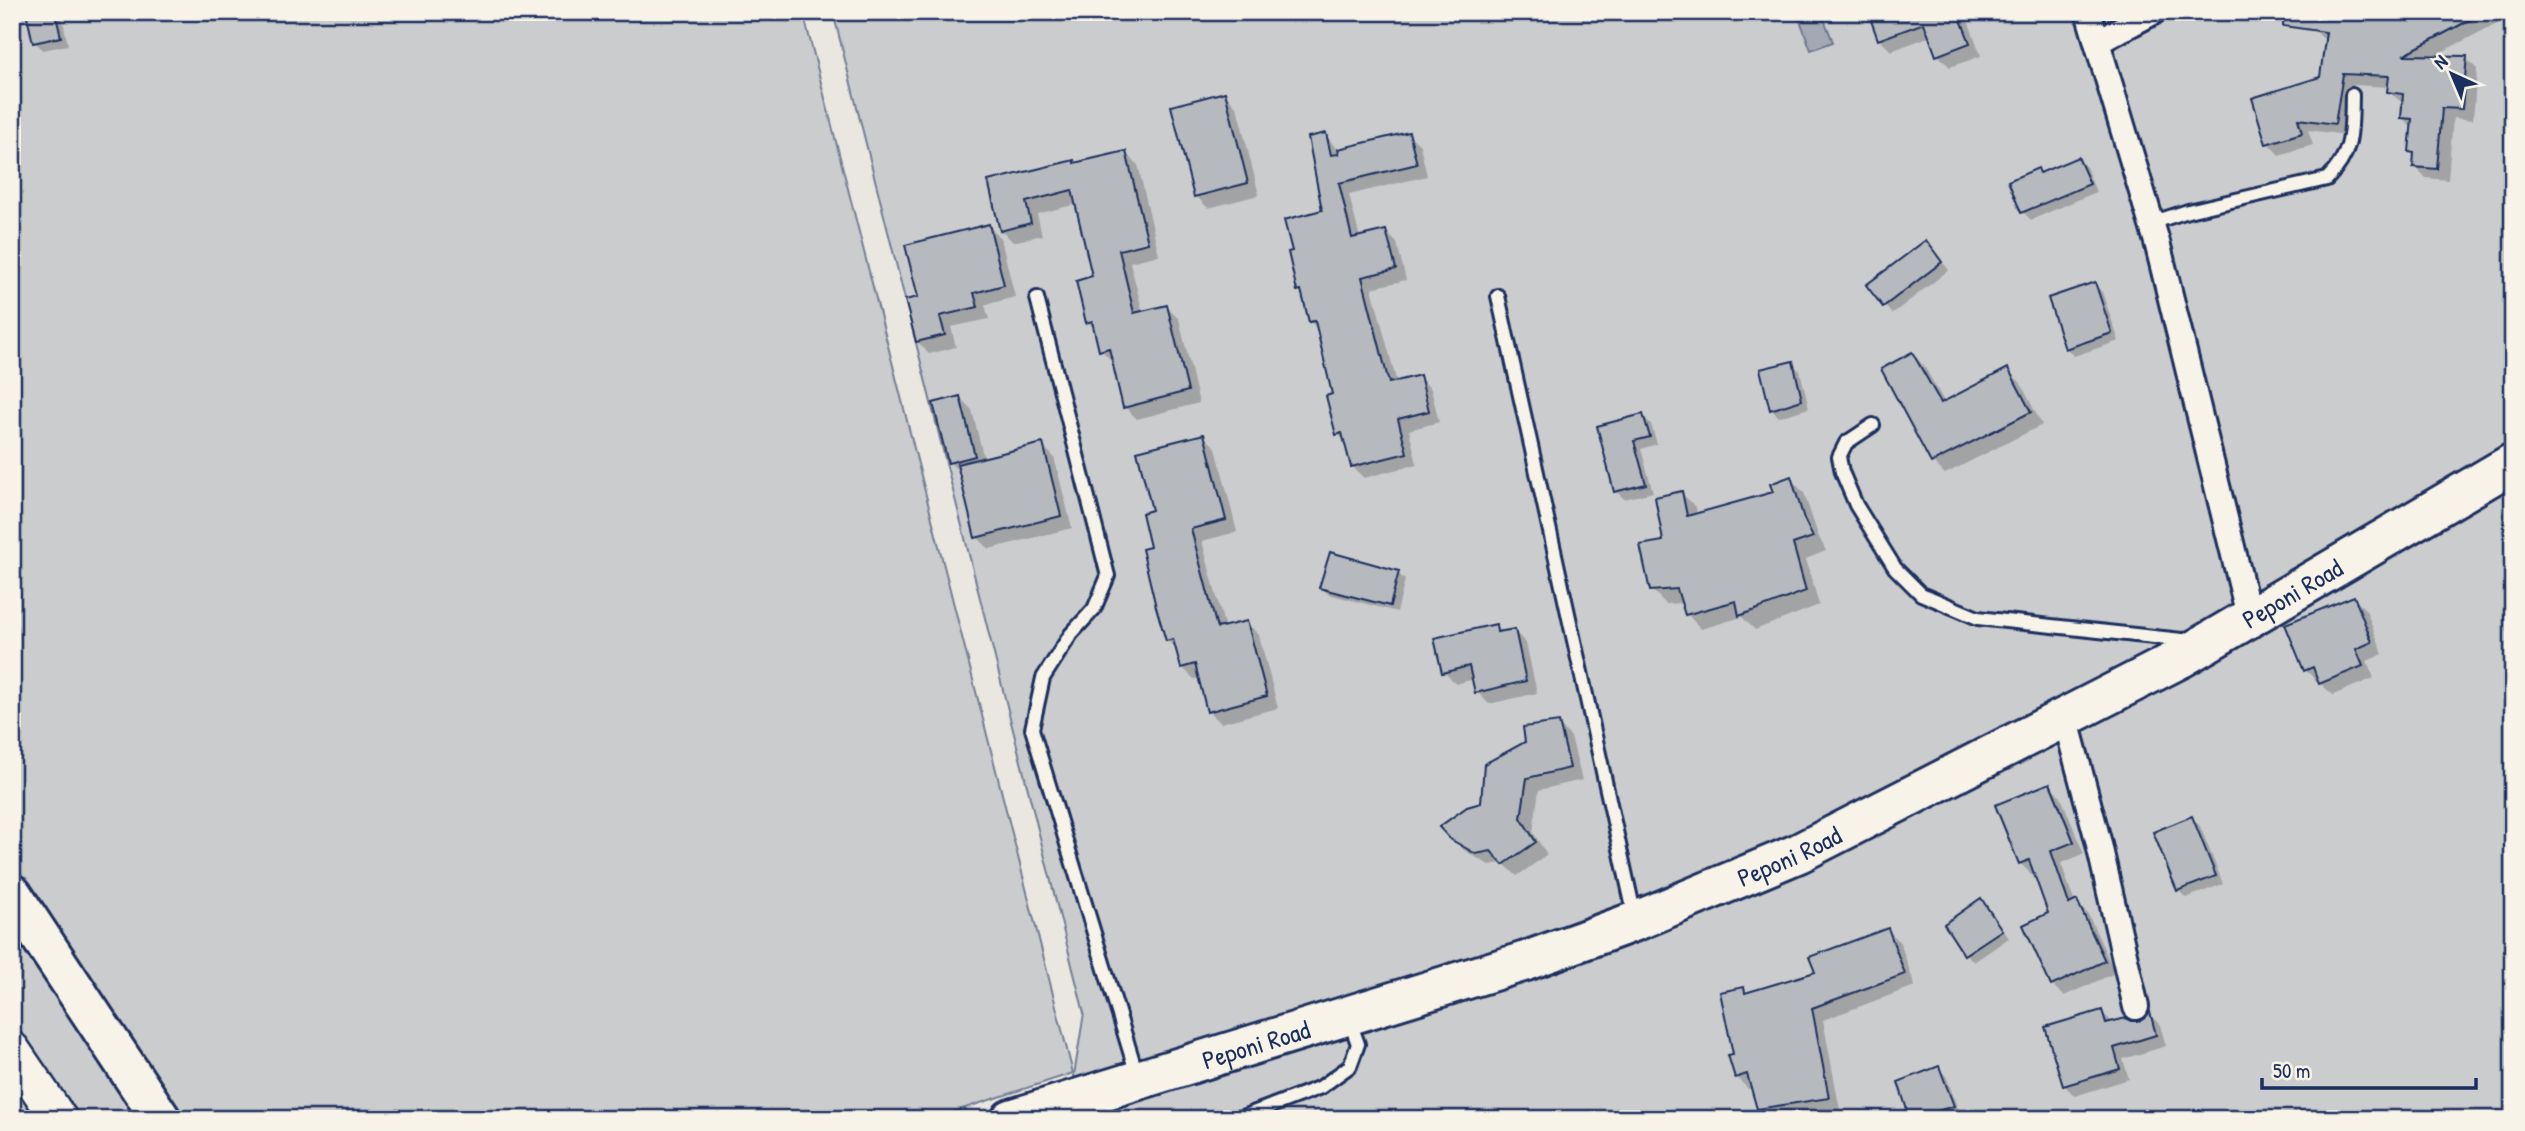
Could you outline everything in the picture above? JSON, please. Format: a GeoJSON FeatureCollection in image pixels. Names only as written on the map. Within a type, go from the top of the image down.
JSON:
{"type":"FeatureCollection","features":[{"type":"Feature","properties":{"kind":"main road","name":"Peponi Road"},"geometry":{"type":"LineString","coordinates":[[1011,1119],[1526,961],[1636,921],[1799,853],[2181,658],[2513,463]]}},
{"type":"Feature","properties":{"kind":"main road"},"geometry":{"type":"LineString","coordinates":[[12,894],[162,1119]]}},
{"type":"Feature","properties":{"kind":"main road"},"geometry":{"type":"LineString","coordinates":[[12,1050],[59,1119]]}},
{"type":"Feature","properties":{"kind":"street"},"geometry":{"type":"LineString","coordinates":[[2088,12],[2151,223],[2249,616]]}},
{"type":"Feature","properties":{"kind":"street"},"geometry":{"type":"LineString","coordinates":[[2097,43],[2153,12]]}},
{"type":"Feature","properties":{"kind":"street"},"geometry":{"type":"LineString","coordinates":[[2065,717],[2098,840],[2136,1007]]}},
{"type":"Feature","properties":{"kind":"lane"},"geometry":{"type":"LineString","coordinates":[[2151,223],[2188,211],[2327,179],[2341,165],[2351,142],[2352,95]]}},
{"type":"Feature","properties":{"kind":"lane"},"geometry":{"type":"LineString","coordinates":[[1498,296],[1636,921]]}},
{"type":"Feature","properties":{"kind":"lane"},"geometry":{"type":"LineString","coordinates":[[1037,298],[1108,576],[1094,609],[1071,634],[1043,678],[1032,729],[1139,1079]]}},
{"type":"Feature","properties":{"kind":"lane"},"geometry":{"type":"LineString","coordinates":[[1873,425],[1846,443],[1839,457],[1842,472],[1856,505],[1895,568],[1921,594],[1978,618],[2206,643]]}},
{"type":"Feature","properties":{"kind":"lane"},"geometry":{"type":"LineString","coordinates":[[1237,1119],[1321,1087],[1350,1066],[1357,1044],[1348,1014]]}},
{"type":"Feature","properties":{"kind":"shaded area"},"geometry":{"type":"Polygon","coordinates":[[[12,12],[803,12],[1073,1073],[931,1119],[12,1119],[12,12]]]}},
{"type":"Feature","properties":{"kind":"shaded area"},"geometry":{"type":"Polygon","coordinates":[[[833,12],[2513,12],[2513,1119],[1067,1119],[1084,1013],[833,12]]]}},
{"type":"Feature","properties":{"kind":"shaded area"},"geometry":{"type":"Polygon","coordinates":[[[1797,12],[1821,12],[1833,42],[1811,50],[1797,12]]]}},
{"type":"Feature","properties":{"kind":"building"},"geometry":{"type":"Polygon","coordinates":[[[26,12],[55,12],[61,37],[33,43],[26,12]]]}},
{"type":"Feature","properties":{"kind":"building"},"geometry":{"type":"Polygon","coordinates":[[[1868,12],[1958,12],[1970,43],[1936,56],[1924,23],[1878,40],[1868,12]]]}},
{"type":"Feature","properties":{"kind":"building"},"geometry":{"type":"Polygon","coordinates":[[[2284,12],[2485,12],[2403,55],[2467,56],[2462,109],[2442,108],[2437,169],[2413,167],[2414,153],[2409,152],[2412,119],[2401,118],[2403,94],[2387,92],[2389,76],[2343,74],[2335,124],[2298,119],[2302,133],[2266,144],[2252,98],[2320,77],[2326,32],[2283,26],[2284,12]]]}},
{"type":"Feature","properties":{"kind":"building"},"geometry":{"type":"Polygon","coordinates":[[[1225,92],[1248,183],[1194,197],[1171,106],[1225,92]]]}},
{"type":"Feature","properties":{"kind":"building"},"geometry":{"type":"Polygon","coordinates":[[[1409,132],[1417,164],[1339,183],[1352,238],[1386,230],[1396,269],[1362,277],[1389,383],[1420,375],[1429,411],[1398,419],[1407,453],[1351,467],[1342,433],[1336,435],[1326,396],[1332,394],[1315,321],[1309,322],[1301,290],[1297,291],[1288,252],[1292,251],[1284,220],[1322,210],[1308,137],[1326,133],[1331,155],[1339,154],[1338,149],[1409,132]]]}},
{"type":"Feature","properties":{"kind":"building"},"geometry":{"type":"Polygon","coordinates":[[[1126,151],[1148,243],[1119,250],[1134,313],[1167,305],[1188,391],[1123,408],[1109,348],[1099,351],[1092,321],[1086,323],[1076,281],[1092,276],[1072,190],[1026,202],[1031,223],[1000,231],[988,181],[1074,160],[1074,163],[1126,151]]]}},
{"type":"Feature","properties":{"kind":"building"},"geometry":{"type":"Polygon","coordinates":[[[2078,157],[2090,184],[2021,213],[2008,181],[2038,168],[2040,173],[2078,157]]]}},
{"type":"Feature","properties":{"kind":"building"},"geometry":{"type":"Polygon","coordinates":[[[989,224],[1004,285],[974,293],[978,307],[940,316],[945,335],[916,342],[905,300],[918,297],[905,245],[989,224]]]}},
{"type":"Feature","properties":{"kind":"building"},"geometry":{"type":"Polygon","coordinates":[[[1926,240],[1942,262],[1883,307],[1866,285],[1926,240]]]}},
{"type":"Feature","properties":{"kind":"building"},"geometry":{"type":"Polygon","coordinates":[[[2095,282],[2112,333],[2065,349],[2048,298],[2095,282]]]}},
{"type":"Feature","properties":{"kind":"building"},"geometry":{"type":"Polygon","coordinates":[[[1912,352],[1941,403],[2008,368],[2031,412],[1931,463],[1881,369],[1912,352]]]}},
{"type":"Feature","properties":{"kind":"building"},"geometry":{"type":"Polygon","coordinates":[[[1793,361],[1802,400],[1770,410],[1760,369],[1793,361]]]}},
{"type":"Feature","properties":{"kind":"building"},"geometry":{"type":"Polygon","coordinates":[[[960,396],[975,456],[948,463],[933,403],[960,396]]]}},
{"type":"Feature","properties":{"kind":"building"},"geometry":{"type":"Polygon","coordinates":[[[1643,414],[1650,437],[1634,441],[1646,484],[1614,492],[1597,426],[1643,414]]]}},
{"type":"Feature","properties":{"kind":"building"},"geometry":{"type":"Polygon","coordinates":[[[1204,434],[1226,520],[1191,529],[1217,628],[1247,621],[1267,696],[1207,712],[1195,664],[1181,668],[1173,639],[1166,641],[1156,607],[1142,549],[1150,547],[1142,513],[1152,510],[1137,451],[1204,434]]]}},
{"type":"Feature","properties":{"kind":"building"},"geometry":{"type":"Polygon","coordinates":[[[1043,443],[1061,516],[975,538],[957,464],[1043,443]]]}},
{"type":"Feature","properties":{"kind":"building"},"geometry":{"type":"Polygon","coordinates":[[[1791,476],[1804,519],[1813,537],[1793,544],[1806,591],[1739,616],[1736,601],[1685,615],[1677,589],[1650,591],[1640,545],[1663,541],[1655,497],[1682,491],[1687,516],[1773,492],[1770,484],[1791,476]]]}},
{"type":"Feature","properties":{"kind":"building"},"geometry":{"type":"Polygon","coordinates":[[[1330,552],[1399,571],[1390,606],[1319,588],[1330,552]]]}},
{"type":"Feature","properties":{"kind":"building"},"geometry":{"type":"Polygon","coordinates":[[[2354,596],[2372,642],[2356,649],[2363,666],[2319,684],[2313,667],[2304,671],[2285,624],[2354,596]]]}},
{"type":"Feature","properties":{"kind":"building"},"geometry":{"type":"Polygon","coordinates":[[[1496,624],[1497,632],[1515,629],[1526,681],[1475,693],[1469,666],[1442,673],[1434,638],[1496,624]]]}},
{"type":"Feature","properties":{"kind":"building"},"geometry":{"type":"Polygon","coordinates":[[[1559,722],[1570,768],[1527,778],[1521,818],[1536,842],[1503,865],[1491,851],[1476,854],[1450,839],[1439,827],[1467,807],[1481,803],[1484,764],[1525,742],[1523,727],[1559,722]]]}},
{"type":"Feature","properties":{"kind":"building"},"geometry":{"type":"Polygon","coordinates":[[[2050,783],[2074,842],[2051,851],[2069,904],[2077,900],[2105,961],[2051,986],[2023,925],[2048,913],[2029,860],[2019,864],[1995,805],[2050,783]]]}},
{"type":"Feature","properties":{"kind":"building"},"geometry":{"type":"Polygon","coordinates":[[[2192,816],[2216,876],[2177,891],[2153,832],[2192,816]]]}},
{"type":"Feature","properties":{"kind":"building"},"geometry":{"type":"Polygon","coordinates":[[[1981,898],[2002,930],[1964,955],[1944,924],[1981,898]]]}},
{"type":"Feature","properties":{"kind":"building"},"geometry":{"type":"Polygon","coordinates":[[[1888,928],[1905,974],[1812,1008],[1829,1098],[1757,1109],[1747,1074],[1735,1078],[1728,1055],[1733,1054],[1720,992],[1744,987],[1745,993],[1815,972],[1809,957],[1888,928]]]}},
{"type":"Feature","properties":{"kind":"building"},"geometry":{"type":"Polygon","coordinates":[[[2102,1010],[2106,1023],[2126,1018],[2140,1021],[2150,1012],[2156,1035],[2114,1048],[2120,1069],[2063,1086],[2045,1027],[2102,1010]]]}},
{"type":"Feature","properties":{"kind":"building"},"geometry":{"type":"Polygon","coordinates":[[[1939,1066],[1954,1106],[1910,1119],[1898,1082],[1939,1066]]]}}]}
